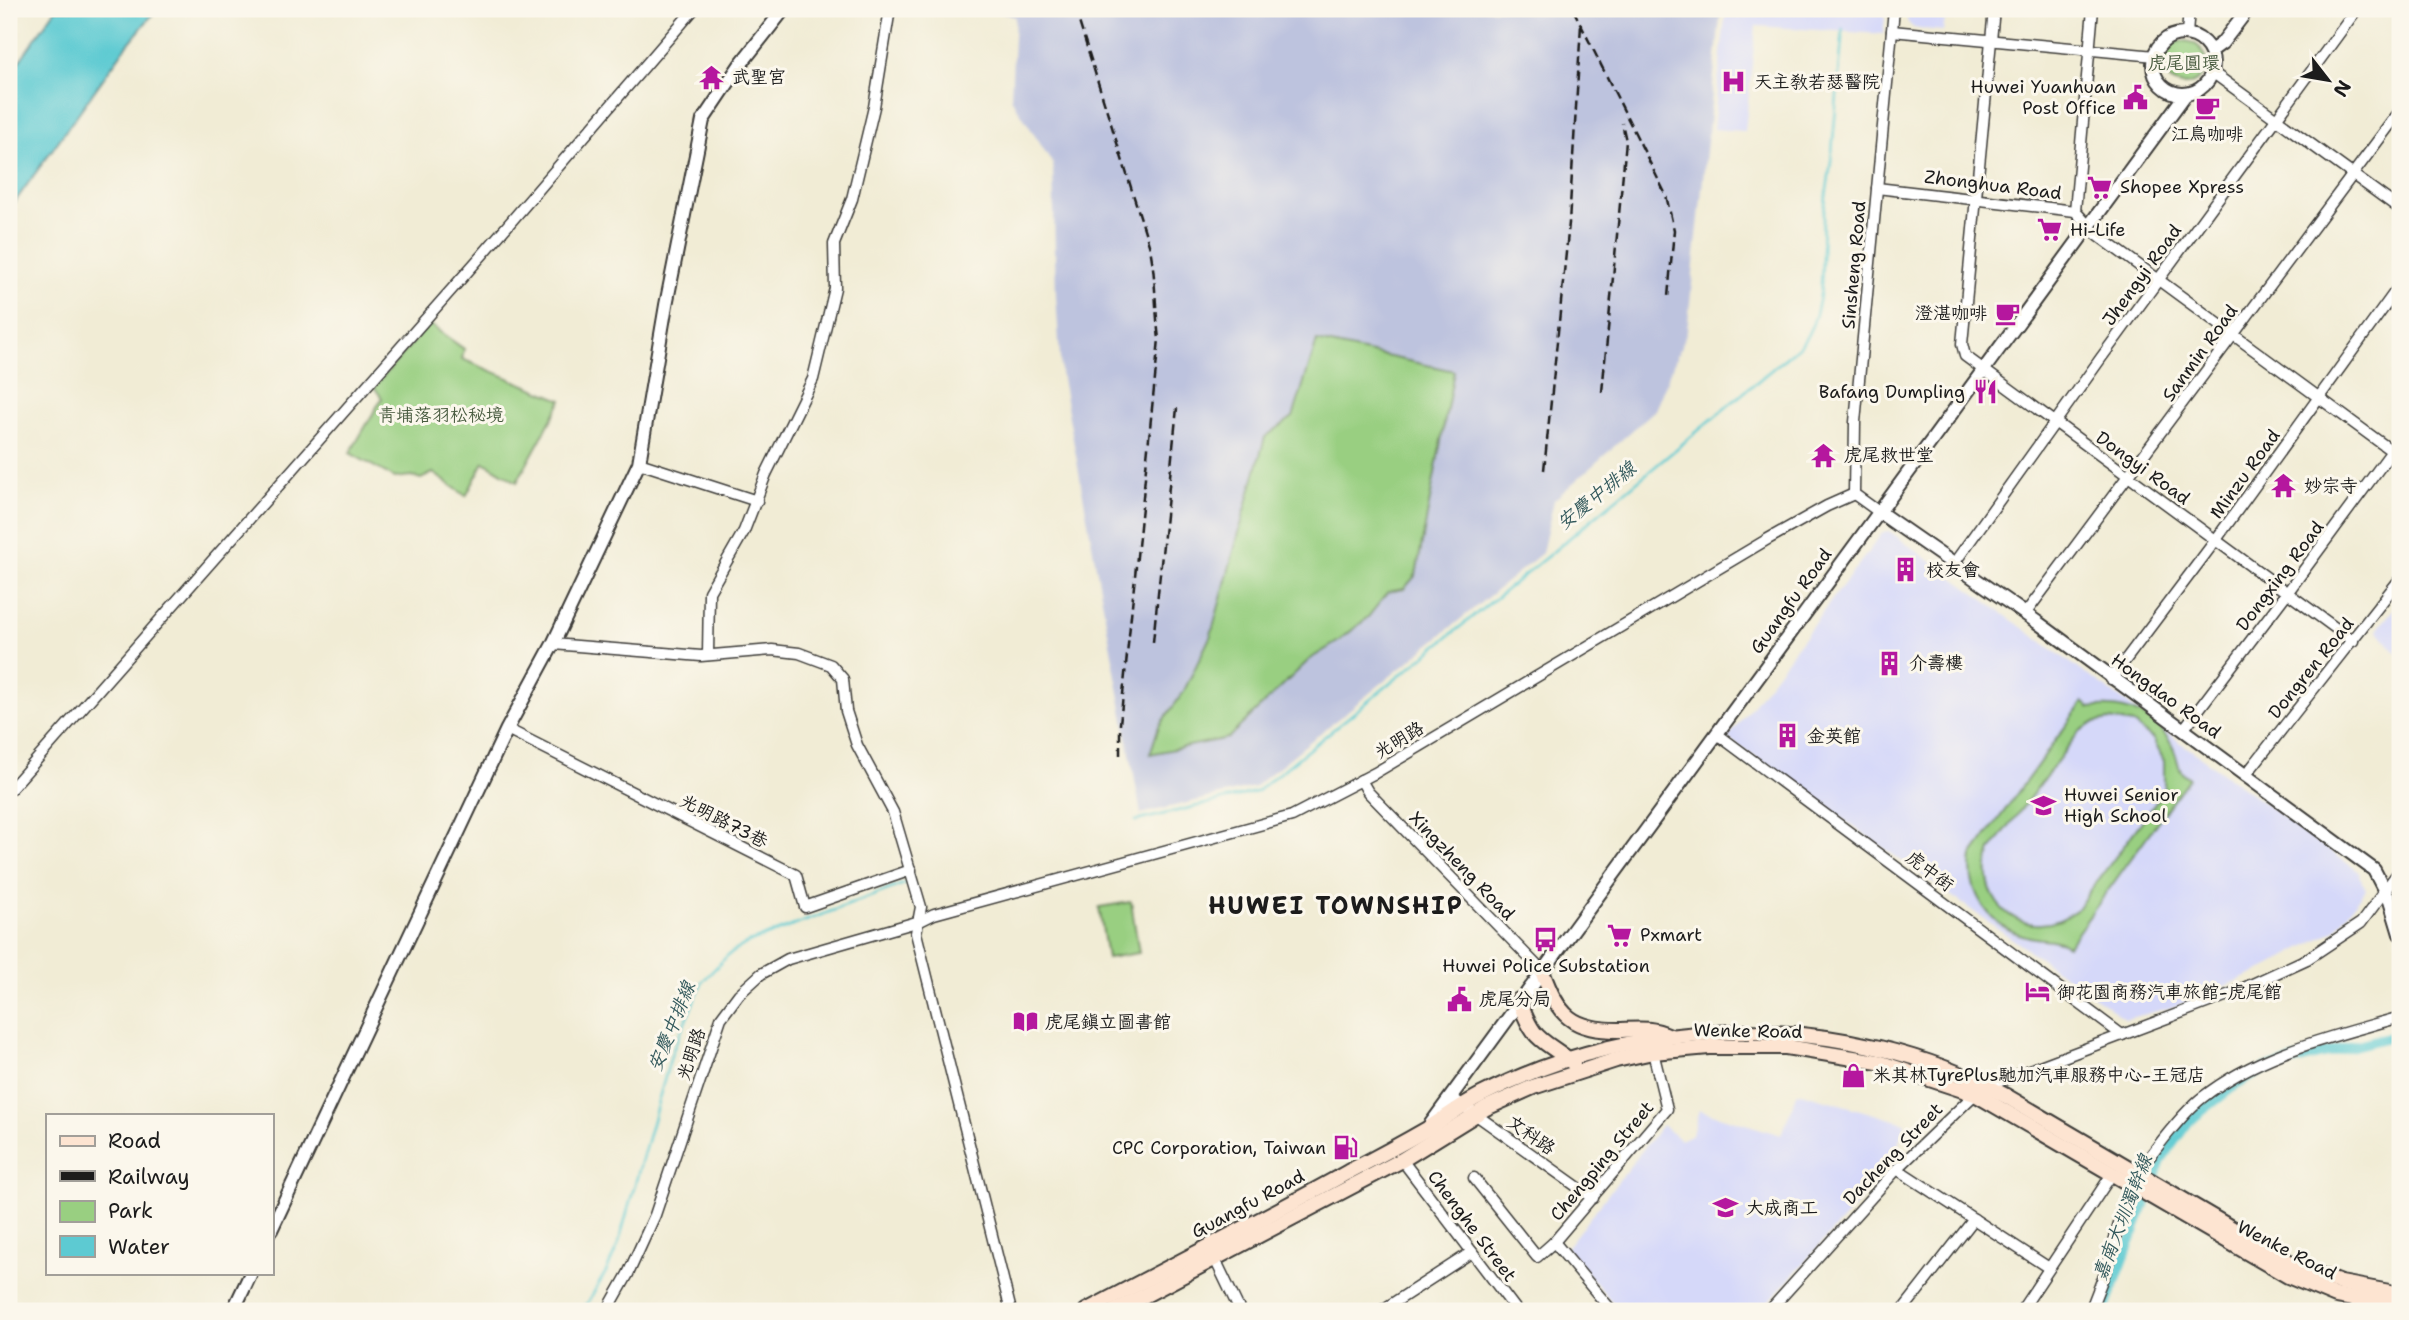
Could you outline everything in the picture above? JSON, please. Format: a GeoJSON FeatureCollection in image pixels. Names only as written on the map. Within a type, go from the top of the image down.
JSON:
{"type":"FeatureCollection","features":[{"type":"Feature","properties":{"kind":"main road"},"geometry":{"type":"LineString","coordinates":[[1542,971],[1552,999],[1564,1014],[1580,1025],[1604,1030],[1653,1029],[1670,1036]]}},
{"type":"Feature","properties":{"kind":"main road"},"geometry":{"type":"LineString","coordinates":[[1519,1000],[1534,1035],[1581,1070]]}},
{"type":"Feature","properties":{"kind":"main road","name":"Wenke Road"},"geometry":{"type":"LineString","coordinates":[[1402,1160],[1469,1110],[1485,1093],[1567,1059],[1670,1036],[1750,1032],[1818,1036],[1911,1057],[1965,1075],[1987,1086],[2133,1179]]}},
{"type":"Feature","properties":{"kind":"main road","name":"Wenke Road"},"geometry":{"type":"LineString","coordinates":[[1427,1129],[1469,1110],[1581,1070],[1653,1052],[1709,1047],[1786,1047],[1878,1062],[1975,1094],[2112,1174],[2133,1179]]}},
{"type":"Feature","properties":{"kind":"main road","name":"Guangfu Road"},"geometry":{"type":"LineString","coordinates":[[1086,1311],[1427,1129]]}},
{"type":"Feature","properties":{"kind":"main road","name":"Guangfu Road"},"geometry":{"type":"LineString","coordinates":[[1115,1311],[1402,1160]]}},
{"type":"Feature","properties":{"kind":"main road"},"geometry":{"type":"LineString","coordinates":[[2133,1179],[2169,1200]]}},
{"type":"Feature","properties":{"kind":"main road","name":"Wenke Road"},"geometry":{"type":"LineString","coordinates":[[2169,1200],[2296,1266],[2341,1283],[2400,1294]]}},
{"type":"Feature","properties":{"kind":"main road","name":"Wenke Road"},"geometry":{"type":"LineString","coordinates":[[2169,1200],[2288,1276],[2336,1296],[2400,1307]]}},
{"type":"Feature","properties":{"kind":"street"},"geometry":{"type":"LineString","coordinates":[[9,791],[492,244],[694,9]]}},
{"type":"Feature","properties":{"kind":"street"},"geometry":{"type":"LineString","coordinates":[[273,1226],[508,729],[553,644],[639,463],[666,305],[703,120],[740,65],[784,9]]}},
{"type":"Feature","properties":{"kind":"street"},"geometry":{"type":"LineString","coordinates":[[708,655],[709,592],[744,531],[766,474],[813,379],[835,288],[834,244],[852,199],[874,107],[890,9]]}},
{"type":"Feature","properties":{"kind":"street","name":"Sinsheng Road"},"geometry":{"type":"LineString","coordinates":[[1854,494],[1855,422],[1894,9]]}},
{"type":"Feature","properties":{"kind":"street","name":"Dongyi Road"},"geometry":{"type":"LineString","coordinates":[[1994,9],[1962,344],[1965,356],[2353,641]]}},
{"type":"Feature","properties":{"kind":"street"},"geometry":{"type":"LineString","coordinates":[[2075,211],[2093,9]]}},
{"type":"Feature","properties":{"kind":"street"},"geometry":{"type":"LineString","coordinates":[[2187,34],[2189,9]]}},
{"type":"Feature","properties":{"kind":"street"},"geometry":{"type":"LineString","coordinates":[[2211,51],[2222,43],[2248,9]]}},
{"type":"Feature","properties":{"kind":"street","name":"Jhengyi Road"},"geometry":{"type":"LineString","coordinates":[[1955,562],[2054,422],[2357,9]]}},
{"type":"Feature","properties":{"kind":"street"},"geometry":{"type":"LineString","coordinates":[[1892,31],[2154,56]]}},
{"type":"Feature","properties":{"kind":"street"},"geometry":{"type":"LineString","coordinates":[[2185,95],[2163,86],[2154,68],[2154,56],[2163,41],[2171,36],[2187,34],[2199,37],[2211,51],[2212,72],[2400,209]]}},
{"type":"Feature","properties":{"kind":"street","name":"Guangfu Road"},"geometry":{"type":"LineString","coordinates":[[1402,1160],[1451,1097],[1519,1000],[1717,734],[2088,225],[2185,95],[2204,85],[2212,72]]}},
{"type":"Feature","properties":{"kind":"street","name":"Sanmin Road"},"geometry":{"type":"LineString","coordinates":[[2025,614],[2400,111]]}},
{"type":"Feature","properties":{"kind":"street","name":"Zhonghua Road"},"geometry":{"type":"LineString","coordinates":[[1877,188],[2075,211],[2100,237],[2396,454]]}},
{"type":"Feature","properties":{"kind":"street","name":"Minzu Road"},"geometry":{"type":"LineString","coordinates":[[2112,679],[2400,285]]}},
{"type":"Feature","properties":{"kind":"street","name":"Dongxing Road"},"geometry":{"type":"LineString","coordinates":[[2183,730],[2396,454],[2400,440]]}},
{"type":"Feature","properties":{"kind":"street"},"geometry":{"type":"LineString","coordinates":[[639,463],[757,501]]}},
{"type":"Feature","properties":{"kind":"street"},"geometry":{"type":"LineString","coordinates":[[1854,494],[1879,512]]}},
{"type":"Feature","properties":{"kind":"street","name":"光明路"},"geometry":{"type":"LineString","coordinates":[[607,1311],[628,1274],[655,1215],[721,1018],[739,993],[761,974],[788,959],[934,914],[1292,816],[1361,780],[1768,539],[1854,494]]}},
{"type":"Feature","properties":{"kind":"street","name":"Hongdao Road"},"geometry":{"type":"LineString","coordinates":[[1879,512],[1955,562],[2374,870],[2385,889],[2400,934]]}},
{"type":"Feature","properties":{"kind":"street","name":"Dongren Road"},"geometry":{"type":"LineString","coordinates":[[2245,776],[2400,579]]}},
{"type":"Feature","properties":{"kind":"street"},"geometry":{"type":"LineString","coordinates":[[553,644],[708,655],[772,650],[799,653],[831,666],[843,679],[846,711],[857,745],[893,812],[921,907],[916,933],[1011,1311]]}},
{"type":"Feature","properties":{"kind":"street","name":"光明路73巷"},"geometry":{"type":"LineString","coordinates":[[508,729],[796,875],[805,907],[911,870]]}},
{"type":"Feature","properties":{"kind":"street","name":"虎中街"},"geometry":{"type":"LineString","coordinates":[[1717,734],[2122,1035]]}},
{"type":"Feature","properties":{"kind":"street","name":"Xingzheng Road"},"geometry":{"type":"LineString","coordinates":[[1361,780],[1368,792],[1542,971]]}},
{"type":"Feature","properties":{"kind":"street","name":"Dacheng Street"},"geometry":{"type":"LineString","coordinates":[[1773,1310],[1897,1169],[1975,1094],[1987,1086],[2233,993],[2307,960],[2361,923],[2400,870]]}},
{"type":"Feature","properties":{"kind":"street"},"geometry":{"type":"LineString","coordinates":[[2090,1311],[2106,1270],[2133,1179],[2201,1098],[2240,1071],[2279,1053],[2400,1017]]}},
{"type":"Feature","properties":{"kind":"street","name":"Chengping Street"},"geometry":{"type":"LineString","coordinates":[[1612,1311],[1555,1242],[1667,1109],[1653,1052]]}},
{"type":"Feature","properties":{"kind":"street","name":"文科路"},"geometry":{"type":"LineString","coordinates":[[1451,1097],[1593,1198]]}},
{"type":"Feature","properties":{"kind":"street","name":"Chenghe Street"},"geometry":{"type":"LineString","coordinates":[[1402,1160],[1517,1311]]}},
{"type":"Feature","properties":{"kind":"street"},"geometry":{"type":"LineString","coordinates":[[1897,1169],[2049,1268]]}},
{"type":"Feature","properties":{"kind":"street"},"geometry":{"type":"LineString","coordinates":[[2021,1311],[2112,1174]]}},
{"type":"Feature","properties":{"kind":"street"},"geometry":{"type":"LineString","coordinates":[[1474,1178],[1537,1257],[1555,1242]]}},
{"type":"Feature","properties":{"kind":"street"},"geometry":{"type":"LineString","coordinates":[[1902,1311],[1974,1219]]}},
{"type":"Feature","properties":{"kind":"street"},"geometry":{"type":"LineString","coordinates":[[1381,1311],[1472,1252]]}},
{"type":"Feature","properties":{"kind":"street"},"geometry":{"type":"LineString","coordinates":[[1215,1259],[1240,1311]]}},
{"type":"Feature","properties":{"kind":"street"},"geometry":{"type":"LineString","coordinates":[[233,1311],[251,1274]]}},
{"type":"Feature","properties":{"kind":"shaded area"},"geometry":{"type":"Polygon","coordinates":[[[989,9],[1721,9],[1687,331],[1655,410],[1554,500],[1542,553],[1254,787],[1141,814],[1061,373],[1053,164],[1011,98],[1015,17],[989,9]]]}},
{"type":"Feature","properties":{"kind":"shaded area","name":"天主教若瑟醫院"},"geometry":{"type":"Polygon","coordinates":[[[1726,9],[1886,9],[1883,34],[1756,26],[1745,131],[1713,129],[1726,9]]]}},
{"type":"Feature","properties":{"kind":"shaded area"},"geometry":{"type":"Polygon","coordinates":[[[1908,9],[1947,10],[1943,31],[1913,28],[1907,21],[1908,9]]]}},
{"type":"Feature","properties":{"kind":"shaded area","name":"Huwei Senior High School"},"geometry":{"type":"Polygon","coordinates":[[[1889,531],[2358,871],[2366,889],[2335,930],[2254,974],[2180,1005],[2126,1019],[1728,738],[1883,532],[1889,531]]]}},
{"type":"Feature","properties":{"kind":"shaded area"},"geometry":{"type":"Polygon","coordinates":[[[2400,601],[2400,657],[2377,630],[2400,601]]]}},
{"type":"Feature","properties":{"kind":"shaded area","name":"大成商工"},"geometry":{"type":"Polygon","coordinates":[[[1798,1092],[1905,1123],[1891,1167],[1760,1311],[1620,1311],[1566,1248],[1662,1125],[1680,1140],[1692,1134],[1699,1110],[1781,1135],[1798,1092]]]}},
{"type":"Feature","properties":{"kind":"green space","name":"虎尾圓環"},"geometry":{"type":"Polygon","coordinates":[[[2184,41],[2200,47],[2206,63],[2200,79],[2184,85],[2168,79],[2162,63],[2168,47],[2184,41]]]}},
{"type":"Feature","properties":{"kind":"green space","name":"青埔落羽松秘境"},"geometry":{"type":"Polygon","coordinates":[[[429,324],[464,349],[462,359],[562,400],[517,482],[484,462],[466,496],[433,473],[421,479],[411,476],[395,478],[350,453],[382,398],[374,387],[429,324]]]}},
{"type":"Feature","properties":{"kind":"green space"},"geometry":{"type":"Polygon","coordinates":[[[1317,341],[1454,371],[1416,575],[1404,589],[1388,592],[1368,617],[1339,641],[1310,659],[1228,738],[1150,754],[1159,726],[1183,693],[1211,635],[1265,437],[1293,417],[1317,341]]]}},
{"type":"Feature","properties":{"kind":"green space"},"geometry":{"type":"Polygon","coordinates":[[[2083,702],[2090,708],[2116,707],[2128,710],[2150,721],[2168,738],[2180,769],[2189,778],[2068,946],[2013,931],[1992,916],[1977,895],[1971,869],[1972,856],[2083,702]],[[2109,720],[2093,723],[2079,732],[1991,850],[1988,870],[1990,888],[1998,903],[2010,915],[2024,922],[2041,924],[2058,920],[2076,910],[2162,794],[2164,761],[2153,739],[2133,724],[2109,720]]]}},
{"type":"Feature","properties":{"kind":"green space"},"geometry":{"type":"Polygon","coordinates":[[[1131,902],[1139,953],[1107,958],[1099,907],[1131,902]]]}},
{"type":"Feature","properties":{"kind":"water"},"geometry":{"type":"Polygon","coordinates":[[[56,9],[157,9],[125,48],[9,210],[9,76],[56,9]]]}},
{"type":"Feature","properties":{"kind":"waterway","name":"安慶中排線"},"geometry":{"type":"LineString","coordinates":[[1136,821],[1256,792],[1549,555],[1801,345],[1810,331],[1821,286],[1823,221],[1843,29]]}},
{"type":"Feature","properties":{"kind":"waterway","name":"安慶中排線"},"geometry":{"type":"LineString","coordinates":[[583,1311],[618,1245],[672,1052],[703,981],[728,955],[747,943],[909,882]]}},
{"type":"Feature","properties":{"kind":"waterway","name":"嘉南大圳濁幹線"},"geometry":{"type":"LineString","coordinates":[[2104,1311],[2162,1158],[2189,1121],[2230,1089],[2264,1069],[2400,1034]]}},
{"type":"Feature","properties":{"kind":"railway"},"geometry":{"type":"LineString","coordinates":[[1075,9],[1150,248],[1159,339],[1120,724],[1120,755]]}},
{"type":"Feature","properties":{"kind":"railway"},"geometry":{"type":"LineString","coordinates":[[1573,9],[1666,195],[1674,230],[1668,297]]}},
{"type":"Feature","properties":{"kind":"railway"},"geometry":{"type":"LineString","coordinates":[[1544,470],[1569,223],[1581,25]]}},
{"type":"Feature","properties":{"kind":"railway"},"geometry":{"type":"LineString","coordinates":[[1602,392],[1626,141],[1622,123]]}},
{"type":"Feature","properties":{"kind":"railway"},"geometry":{"type":"LineString","coordinates":[[1153,642],[1177,408]]}},
{"type":"Feature","properties":{"kind":"place","name":"武聖宮"},"geometry":{"type":"Point","coordinates":[712,77]}},
{"type":"Feature","properties":{"kind":"place","name":"天主教若瑟醫院"},"geometry":{"type":"Point","coordinates":[1734,82]}},
{"type":"Feature","properties":{"kind":"place","name":"Huwei Yuanhuan Post Office"},"geometry":{"type":"Point","coordinates":[2136,97]}},
{"type":"Feature","properties":{"kind":"place","name":"江鳥咖啡"},"geometry":{"type":"Point","coordinates":[2207,107]}},
{"type":"Feature","properties":{"kind":"place","name":"Shopee Xpress"},"geometry":{"type":"Point","coordinates":[2100,187]}},
{"type":"Feature","properties":{"kind":"place","name":"Hi-Life"},"geometry":{"type":"Point","coordinates":[2050,230]}},
{"type":"Feature","properties":{"kind":"place","name":"澄湛咖啡"},"geometry":{"type":"Point","coordinates":[2007,313]}},
{"type":"Feature","properties":{"kind":"place","name":"Bafang Dumpling"},"geometry":{"type":"Point","coordinates":[1985,392]}},
{"type":"Feature","properties":{"kind":"place","name":"虎尾救世堂"},"geometry":{"type":"Point","coordinates":[1824,455]}},
{"type":"Feature","properties":{"kind":"place","name":"妙宗寺"},"geometry":{"type":"Point","coordinates":[2284,486]}},
{"type":"Feature","properties":{"kind":"place","name":"校友會"},"geometry":{"type":"Point","coordinates":[1906,570]}},
{"type":"Feature","properties":{"kind":"place","name":"介壽樓"},"geometry":{"type":"Point","coordinates":[1889,663]}},
{"type":"Feature","properties":{"kind":"place","name":"金英館"},"geometry":{"type":"Point","coordinates":[1787,736]}},
{"type":"Feature","properties":{"kind":"place","name":"Huwei Senior High School"},"geometry":{"type":"Point","coordinates":[2044,805]}},
{"type":"Feature","properties":{"kind":"place","name":"Pxmart"},"geometry":{"type":"Point","coordinates":[1620,935]}},
{"type":"Feature","properties":{"kind":"place","name":"Huwei Police Substation"},"geometry":{"type":"Point","coordinates":[1546,939]}},
{"type":"Feature","properties":{"kind":"place","name":"御花園商務汽車旅館-虎尾館"},"geometry":{"type":"Point","coordinates":[2037,992]}},
{"type":"Feature","properties":{"kind":"place","name":"虎尾分局"},"geometry":{"type":"Point","coordinates":[1459,999]}},
{"type":"Feature","properties":{"kind":"place","name":"虎尾鎮立圖書館"},"geometry":{"type":"Point","coordinates":[1025,1022]}},
{"type":"Feature","properties":{"kind":"place","name":"米其林TyrePlus馳加汽車服務中心-王冠店"},"geometry":{"type":"Point","coordinates":[1853,1075]}},
{"type":"Feature","properties":{"kind":"place","name":"CPC Corporation, Taiwan"},"geometry":{"type":"Point","coordinates":[1346,1148]}},
{"type":"Feature","properties":{"kind":"place","name":"大成商工"},"geometry":{"type":"Point","coordinates":[1726,1208]}},
{"type":"Feature","properties":{"kind":"district","name":"HUWEI TOWNSHIP"},"geometry":{"type":"Point","coordinates":[1336,906]}}]}
